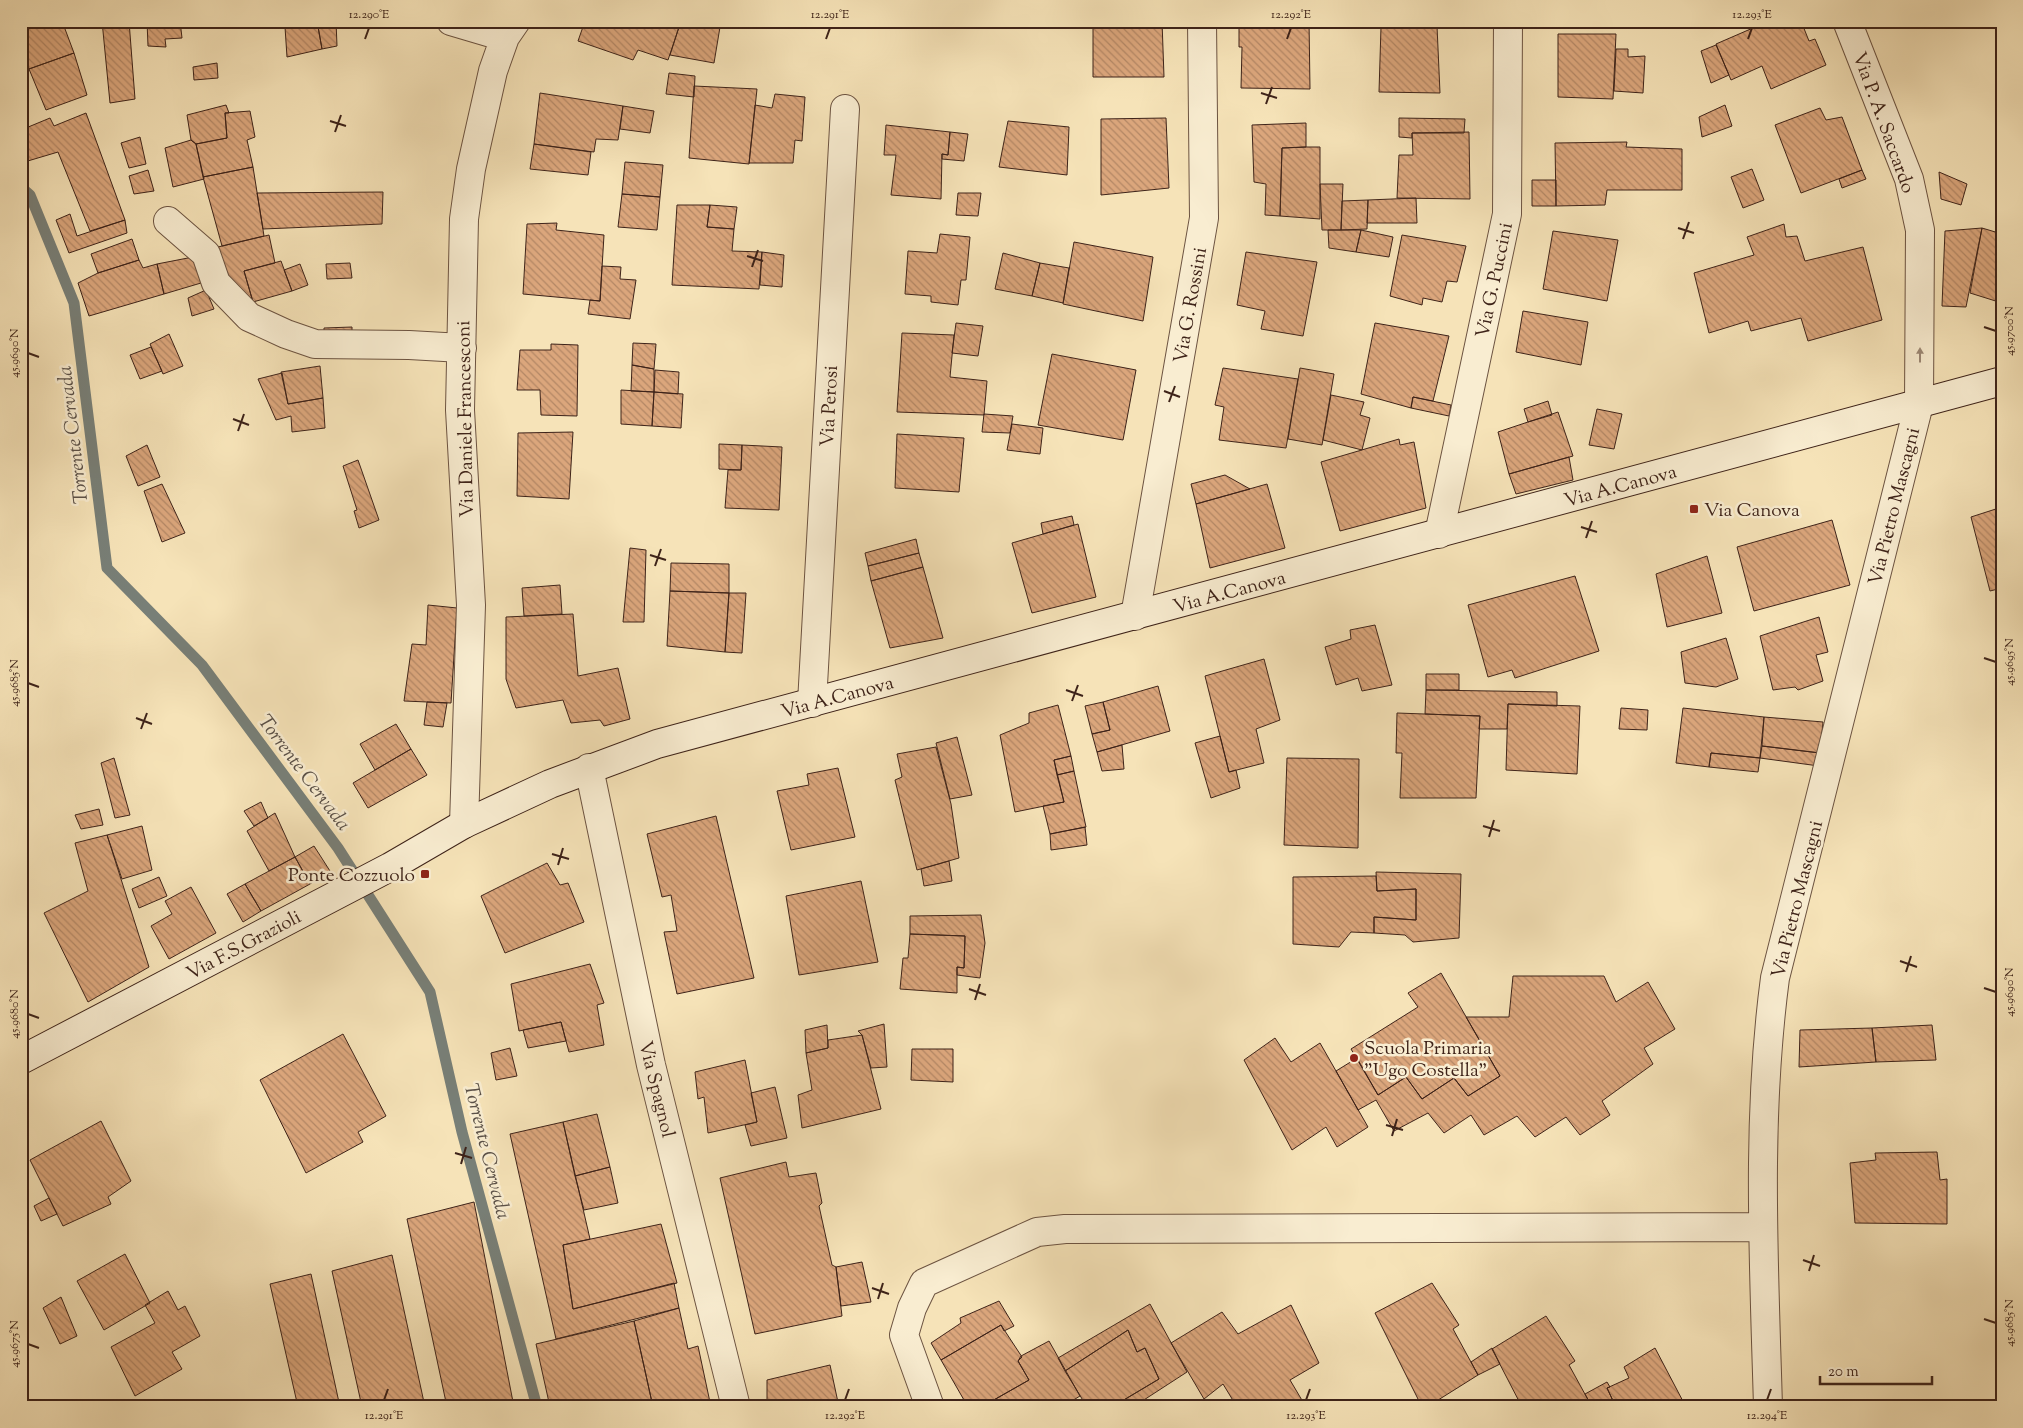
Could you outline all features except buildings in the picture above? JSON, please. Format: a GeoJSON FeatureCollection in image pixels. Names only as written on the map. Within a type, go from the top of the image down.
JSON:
{"type":"FeatureCollection","features":[{"type":"Feature","properties":{"kind":"street"},"geometry":{"type":"LineString","coordinates":[[451,21],[510,29]]}},
{"type":"Feature","properties":{"kind":"street","name":"Via G. Rossini"},"geometry":{"type":"LineString","coordinates":[[1136,616],[1204,218],[1202,21]]}},
{"type":"Feature","properties":{"kind":"street","name":"Via G. Puccini"},"geometry":{"type":"LineString","coordinates":[[1439,534],[1507,214],[1508,21]]}},
{"type":"Feature","properties":{"kind":"street","name":"Via P. A. Saccardo"},"geometry":{"type":"LineString","coordinates":[[1847,21],[1909,179],[1920,230],[1919,404]]}},
{"type":"Feature","properties":{"kind":"street","name":"Via Daniele Francesconi"},"geometry":{"type":"LineString","coordinates":[[464,824],[471,605],[460,410],[467,193],[494,71],[510,29]]}},
{"type":"Feature","properties":{"kind":"street","name":"Via Perosi"},"geometry":{"type":"LineString","coordinates":[[812,703],[845,110]]}},
{"type":"Feature","properties":{"kind":"street"},"geometry":{"type":"LineString","coordinates":[[168,221],[206,254],[216,283],[250,316],[286,334],[315,344],[462,348]]}},
{"type":"Feature","properties":{"kind":"street","name":"Via A.Canova"},"geometry":{"type":"LineString","coordinates":[[464,824],[589,768],[657,744],[2002,381]]}},
{"type":"Feature","properties":{"kind":"street","name":"Via Pietro Mascagni"},"geometry":{"type":"LineString","coordinates":[[1768,1407],[1762,1227],[1762,1150],[1766,1077],[1775,978],[1919,404]]}},
{"type":"Feature","properties":{"kind":"street","name":"Via Spagnol"},"geometry":{"type":"LineString","coordinates":[[589,768],[651,1065],[736,1407]]}},
{"type":"Feature","properties":{"kind":"street","name":"Via F.S.Grazioli"},"geometry":{"type":"LineString","coordinates":[[21,1060],[390,867],[464,824]]}},
{"type":"Feature","properties":{"kind":"street"},"geometry":{"type":"LineString","coordinates":[[930,1407],[904,1335],[912,1308],[924,1283],[1037,1232],[1065,1229],[1762,1227]]}},
{"type":"Feature","properties":{"kind":"waterway","name":"Torrente Cervada"},"geometry":{"type":"LineString","coordinates":[[21,187],[30,195],[74,303],[107,568],[202,665],[338,848],[430,992],[462,1132],[537,1407]]}},
{"type":"Feature","properties":{"kind":"place","name":"Via Canova"},"geometry":{"type":"Point","coordinates":[1694,509]}},
{"type":"Feature","properties":{"kind":"place","name":"Ponte Cozzuolo"},"geometry":{"type":"Point","coordinates":[425,874]}},
{"type":"Feature","properties":{"kind":"place","name":"Scuola Primaria \"Ugo Costella\""},"geometry":{"type":"Point","coordinates":[1354,1058]}}]}
